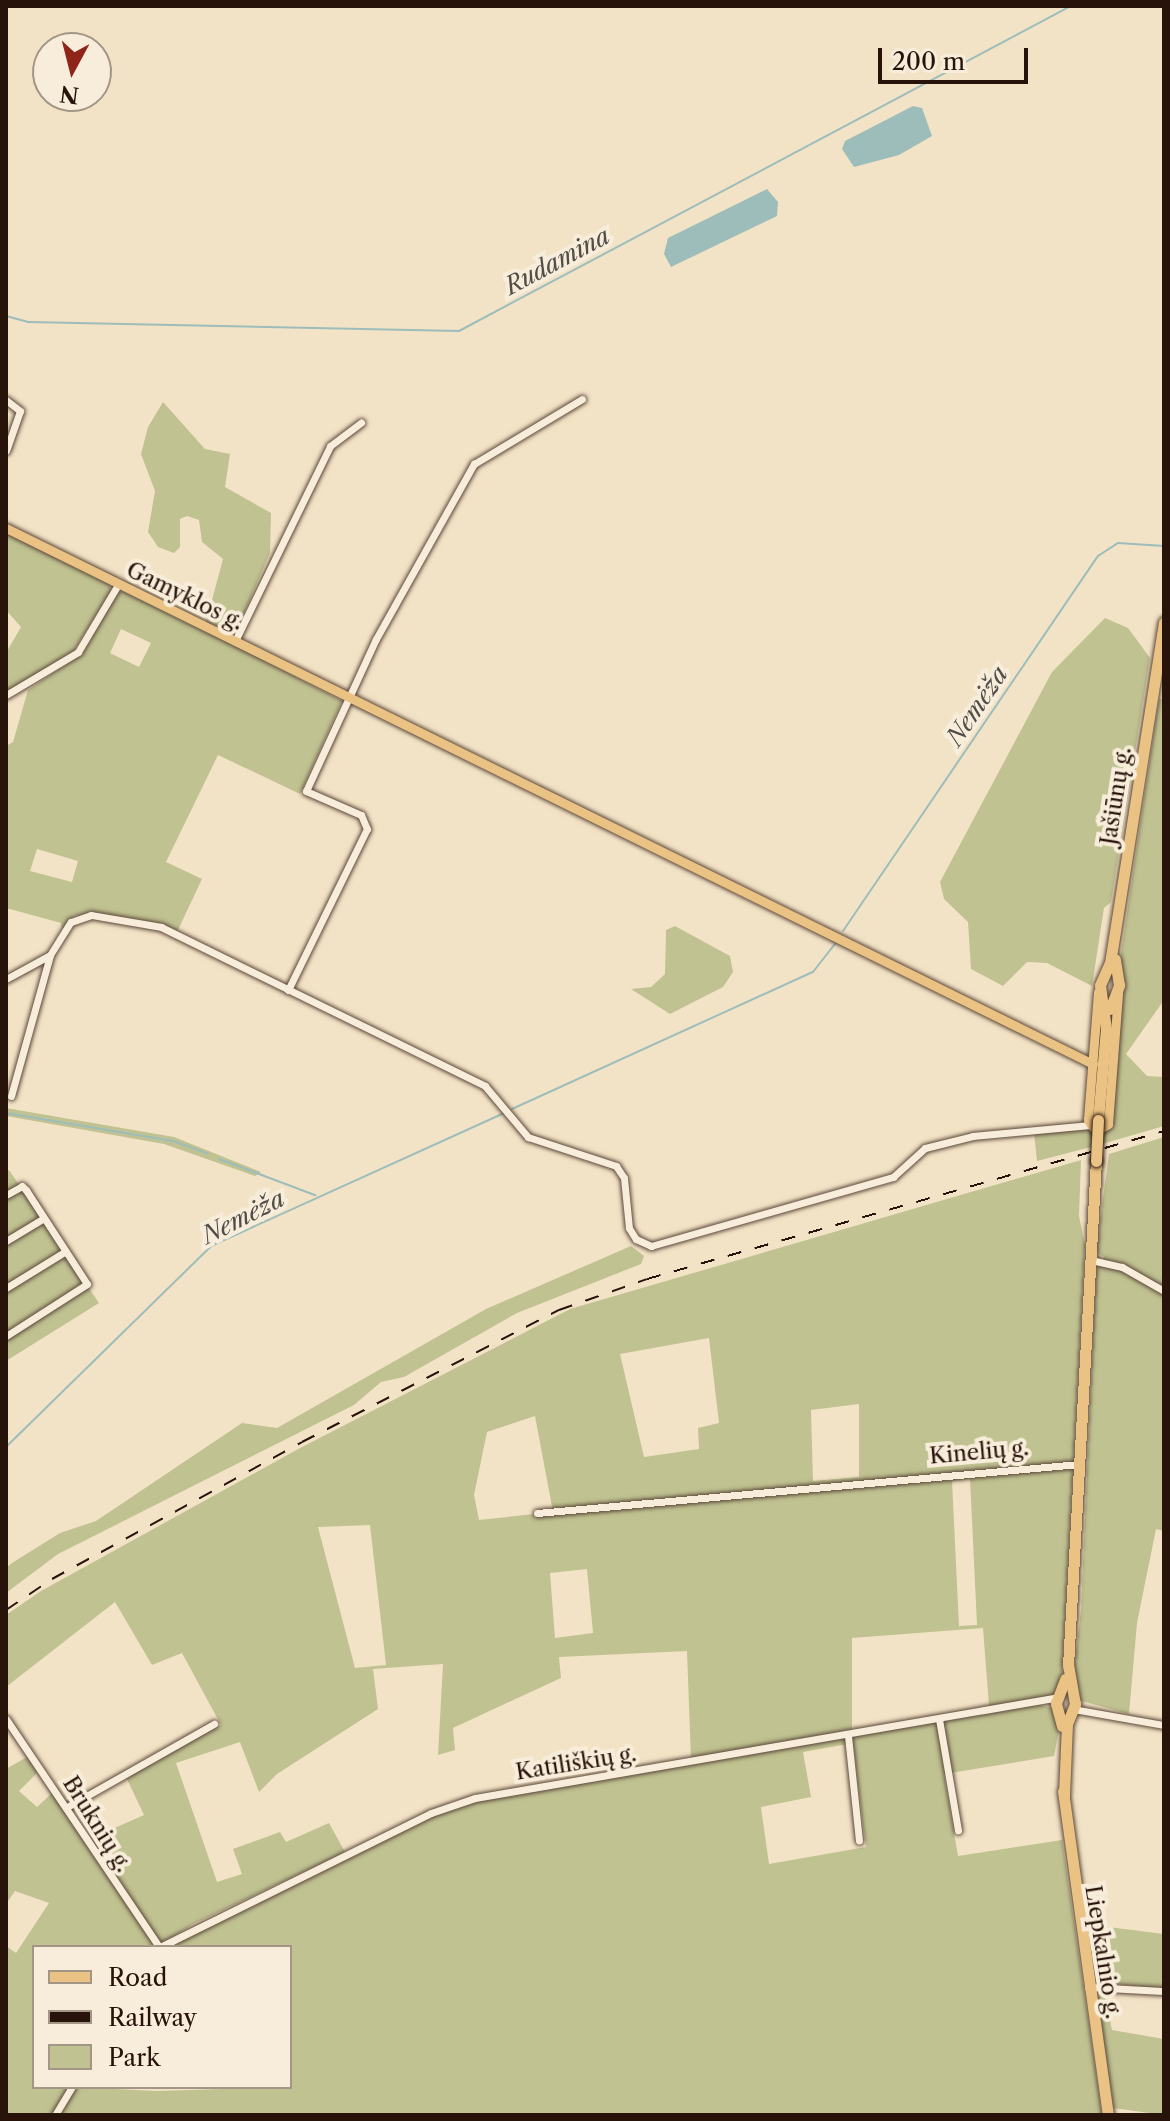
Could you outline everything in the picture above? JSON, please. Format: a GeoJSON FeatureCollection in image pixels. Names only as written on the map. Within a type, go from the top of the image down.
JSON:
{"type":"FeatureCollection","features":[{"type":"Feature","properties":{"kind":"highway","name":"Jašiūnų g."},"geometry":{"type":"LineString","coordinates":[[1091,1260],[1096,1161],[1094,1122],[1109,986],[1164,622]]}},
{"type":"Feature","properties":{"kind":"highway","name":"Jašiūnų g."},"geometry":{"type":"LineString","coordinates":[[1109,986],[1164,651]]}},
{"type":"Feature","properties":{"kind":"highway","name":"Liepkalnio g."},"geometry":{"type":"LineString","coordinates":[[1091,1260],[1066,1704],[1064,1795],[1108,2115]]}},
{"type":"Feature","properties":{"kind":"main road","name":"Gamyklos g."},"geometry":{"type":"LineString","coordinates":[[6,528],[1093,1064]]}},
{"type":"Feature","properties":{"kind":"main road"},"geometry":{"type":"LineString","coordinates":[[1109,986],[1108,1124],[1100,1131],[1094,1122],[1093,1064],[1109,986]]}},
{"type":"Feature","properties":{"kind":"street"},"geometry":{"type":"LineString","coordinates":[[288,990],[367,829],[361,815],[306,791],[348,696],[406,579],[474,464],[582,399]]}},
{"type":"Feature","properties":{"kind":"street"},"geometry":{"type":"LineString","coordinates":[[6,400],[20,411],[6,451]]}},
{"type":"Feature","properties":{"kind":"street"},"geometry":{"type":"LineString","coordinates":[[235,641],[330,446],[361,423]]}},
{"type":"Feature","properties":{"kind":"street"},"geometry":{"type":"LineString","coordinates":[[6,695],[78,652],[119,583]]}},
{"type":"Feature","properties":{"kind":"street"},"geometry":{"type":"LineString","coordinates":[[11,1096],[50,955],[76,918],[147,922],[485,1086],[528,1137],[616,1166],[624,1178],[632,1234],[651,1246],[893,1177],[925,1148],[973,1136],[1094,1122]]}},
{"type":"Feature","properties":{"kind":"street"},"geometry":{"type":"LineString","coordinates":[[6,979],[50,955]]}},
{"type":"Feature","properties":{"kind":"street"},"geometry":{"type":"LineString","coordinates":[[6,1195],[22,1186],[87,1284],[6,1336]]}},
{"type":"Feature","properties":{"kind":"street"},"geometry":{"type":"LineString","coordinates":[[6,1241],[44,1218]]}},
{"type":"Feature","properties":{"kind":"street"},"geometry":{"type":"LineString","coordinates":[[6,1288],[66,1251]]}},
{"type":"Feature","properties":{"kind":"street"},"geometry":{"type":"LineString","coordinates":[[1091,1260],[1122,1267],[1164,1291]]}},
{"type":"Feature","properties":{"kind":"street","name":"Kinelių g."},"geometry":{"type":"LineString","coordinates":[[537,1513],[882,1479],[1080,1464]]}},
{"type":"Feature","properties":{"kind":"street","name":"Katiliškių g."},"geometry":{"type":"LineString","coordinates":[[163,1945],[431,1813],[475,1798],[848,1736],[1027,1702],[1066,1704],[1164,1725]]}},
{"type":"Feature","properties":{"kind":"street","name":"Bruknių g."},"geometry":{"type":"LineString","coordinates":[[6,1719],[158,1945]]}},
{"type":"Feature","properties":{"kind":"street"},"geometry":{"type":"LineString","coordinates":[[939,1719],[958,1830]]}},
{"type":"Feature","properties":{"kind":"street"},"geometry":{"type":"LineString","coordinates":[[67,1807],[214,1724]]}},
{"type":"Feature","properties":{"kind":"street"},"geometry":{"type":"LineString","coordinates":[[848,1736],[859,1840]]}},
{"type":"Feature","properties":{"kind":"street"},"geometry":{"type":"LineString","coordinates":[[1088,1987],[1164,1991]]}},
{"type":"Feature","properties":{"kind":"street"},"geometry":{"type":"LineString","coordinates":[[55,2115],[71,2089]]}},
{"type":"Feature","properties":{"kind":"green space"},"geometry":{"type":"Polygon","coordinates":[[[163,402],[205,449],[230,454],[225,487],[271,513],[270,553],[234,636],[206,622],[223,559],[202,542],[199,520],[187,516],[180,519],[180,547],[174,553],[158,547],[148,532],[155,491],[141,454],[148,427],[163,402]]]}},
{"type":"Feature","properties":{"kind":"green space"},"geometry":{"type":"Polygon","coordinates":[[[6,532],[109,584],[111,591],[72,653],[6,692],[6,653],[21,627],[6,610],[6,532]]]}},
{"type":"Feature","properties":{"kind":"green space"},"geometry":{"type":"Polygon","coordinates":[[[128,591],[342,701],[300,794],[218,755],[166,862],[202,879],[177,932],[148,921],[89,913],[74,916],[62,929],[61,923],[6,908],[6,746],[13,742],[28,690],[76,658],[116,593],[128,591]],[[121,629],[110,653],[139,667],[151,643],[121,629]],[[37,849],[30,871],[72,882],[78,861],[37,849]]]}},
{"type":"Feature","properties":{"kind":"green space"},"geometry":{"type":"Polygon","coordinates":[[[1105,618],[1128,628],[1150,658],[1111,902],[1104,908],[1092,986],[1047,963],[1027,962],[1003,986],[971,969],[968,922],[944,899],[940,882],[1052,672],[1105,618]]]}},
{"type":"Feature","properties":{"kind":"green space"},"geometry":{"type":"Polygon","coordinates":[[[1159,699],[1164,699],[1164,1000],[1126,1054],[1147,1076],[1164,1077],[1164,1126],[1102,1144],[1102,1135],[1112,1126],[1122,1000],[1119,967],[1159,699]]]}},
{"type":"Feature","properties":{"kind":"green space"},"geometry":{"type":"Polygon","coordinates":[[[675,926],[730,956],[733,972],[723,987],[670,1014],[631,989],[651,987],[665,974],[666,930],[675,926]]]}},
{"type":"Feature","properties":{"kind":"green space"},"geometry":{"type":"Polygon","coordinates":[[[6,1108],[174,1137],[261,1172],[255,1176],[164,1144],[6,1116],[6,1108]]]}},
{"type":"Feature","properties":{"kind":"green space"},"geometry":{"type":"Polygon","coordinates":[[[1085,1128],[1092,1133],[1091,1147],[1037,1161],[1034,1132],[1085,1128]]]}},
{"type":"Feature","properties":{"kind":"green space"},"geometry":{"type":"Polygon","coordinates":[[[1164,1137],[1164,1531],[1156,1529],[1137,1623],[1129,1714],[1078,1700],[1072,1690],[1081,1610],[1096,1272],[1104,1257],[1096,1252],[1109,1154],[1164,1137]]]}},
{"type":"Feature","properties":{"kind":"green space"},"geometry":{"type":"Polygon","coordinates":[[[1081,1160],[1079,1216],[1085,1245],[1061,1688],[1053,1695],[989,1706],[983,1628],[852,1638],[852,1731],[691,1760],[687,1651],[559,1657],[561,1678],[453,1728],[455,1750],[438,1755],[443,1664],[373,1669],[378,1709],[277,1774],[259,1792],[240,1742],[176,1763],[217,1882],[242,1874],[233,1849],[280,1832],[286,1842],[329,1823],[345,1852],[193,1924],[160,1945],[32,1945],[32,2089],[68,2089],[52,2115],[6,2115],[6,1946],[16,1953],[49,1903],[15,1891],[6,1904],[6,1769],[27,1757],[39,1771],[19,1791],[37,1807],[53,1792],[85,1841],[144,1815],[126,1777],[221,1725],[182,1653],[152,1665],[115,1602],[6,1687],[6,1615],[41,1591],[300,1448],[570,1309],[1081,1160]],[[709,1338],[620,1354],[644,1457],[699,1449],[698,1428],[719,1423],[709,1338]],[[859,1404],[811,1410],[813,1481],[859,1477],[859,1404]],[[535,1416],[487,1432],[474,1495],[479,1520],[553,1512],[535,1416]],[[970,1479],[952,1481],[959,1626],[977,1625],[970,1479]],[[370,1525],[318,1527],[355,1668],[386,1665],[370,1525]],[[587,1569],[550,1573],[555,1638],[593,1633],[587,1569]]]}},
{"type":"Feature","properties":{"kind":"green space"},"geometry":{"type":"Polygon","coordinates":[[[9,1170],[99,1303],[6,1361],[6,1172],[9,1170]]]}},
{"type":"Feature","properties":{"kind":"green space"},"geometry":{"type":"Polygon","coordinates":[[[631,1246],[644,1256],[641,1264],[517,1313],[404,1377],[381,1382],[354,1405],[58,1554],[6,1593],[6,1568],[12,1563],[60,1533],[96,1521],[242,1423],[277,1428],[486,1309],[631,1246]]]}},
{"type":"Feature","properties":{"kind":"green space"},"geometry":{"type":"Polygon","coordinates":[[[1035,1704],[1052,1708],[1060,1725],[1054,1756],[944,1774],[958,1856],[1062,1840],[1102,2115],[58,2115],[74,2089],[292,2089],[292,1945],[168,1945],[437,1814],[477,1801],[1035,1704]],[[853,1743],[803,1752],[811,1797],[761,1807],[769,1864],[866,1847],[853,1743]]]}},
{"type":"Feature","properties":{"kind":"green space"},"geometry":{"type":"Polygon","coordinates":[[[1085,1924],[1164,1934],[1164,1989],[1095,1982],[1085,1924]]]}},
{"type":"Feature","properties":{"kind":"green space"},"geometry":{"type":"Polygon","coordinates":[[[1104,1988],[1112,2030],[1164,2039],[1164,2115],[1113,2108],[1095,2000],[1104,1988]]]}},
{"type":"Feature","properties":{"kind":"water"},"geometry":{"type":"Polygon","coordinates":[[[913,106],[922,108],[932,136],[899,155],[854,167],[842,149],[845,141],[913,106]]]}},
{"type":"Feature","properties":{"kind":"water"},"geometry":{"type":"Polygon","coordinates":[[[767,189],[778,202],[777,216],[671,267],[664,254],[668,238],[767,189]]]}},
{"type":"Feature","properties":{"kind":"waterway","name":"Rudamina"},"geometry":{"type":"LineString","coordinates":[[6,316],[29,322],[459,331],[1071,6]]}},
{"type":"Feature","properties":{"kind":"waterway","name":"Nemėža"},"geometry":{"type":"LineString","coordinates":[[843,931],[1098,556],[1118,543],[1164,546]]}},
{"type":"Feature","properties":{"kind":"waterway","name":"Nemėža"},"geometry":{"type":"LineString","coordinates":[[512,1109],[813,972],[835,944]]}},
{"type":"Feature","properties":{"kind":"waterway"},"geometry":{"type":"LineString","coordinates":[[6,1113],[173,1141],[208,1154]]}},
{"type":"Feature","properties":{"kind":"waterway","name":"Nemėža"},"geometry":{"type":"LineString","coordinates":[[6,1447],[211,1246],[504,1113]]}},
{"type":"Feature","properties":{"kind":"waterway"},"geometry":{"type":"LineString","coordinates":[[219,1159],[315,1195]]}},
{"type":"Feature","properties":{"kind":"railway"},"geometry":{"type":"LineString","coordinates":[[6,1610],[52,1579],[302,1442],[559,1310],[647,1279],[1164,1131]]}}]}
